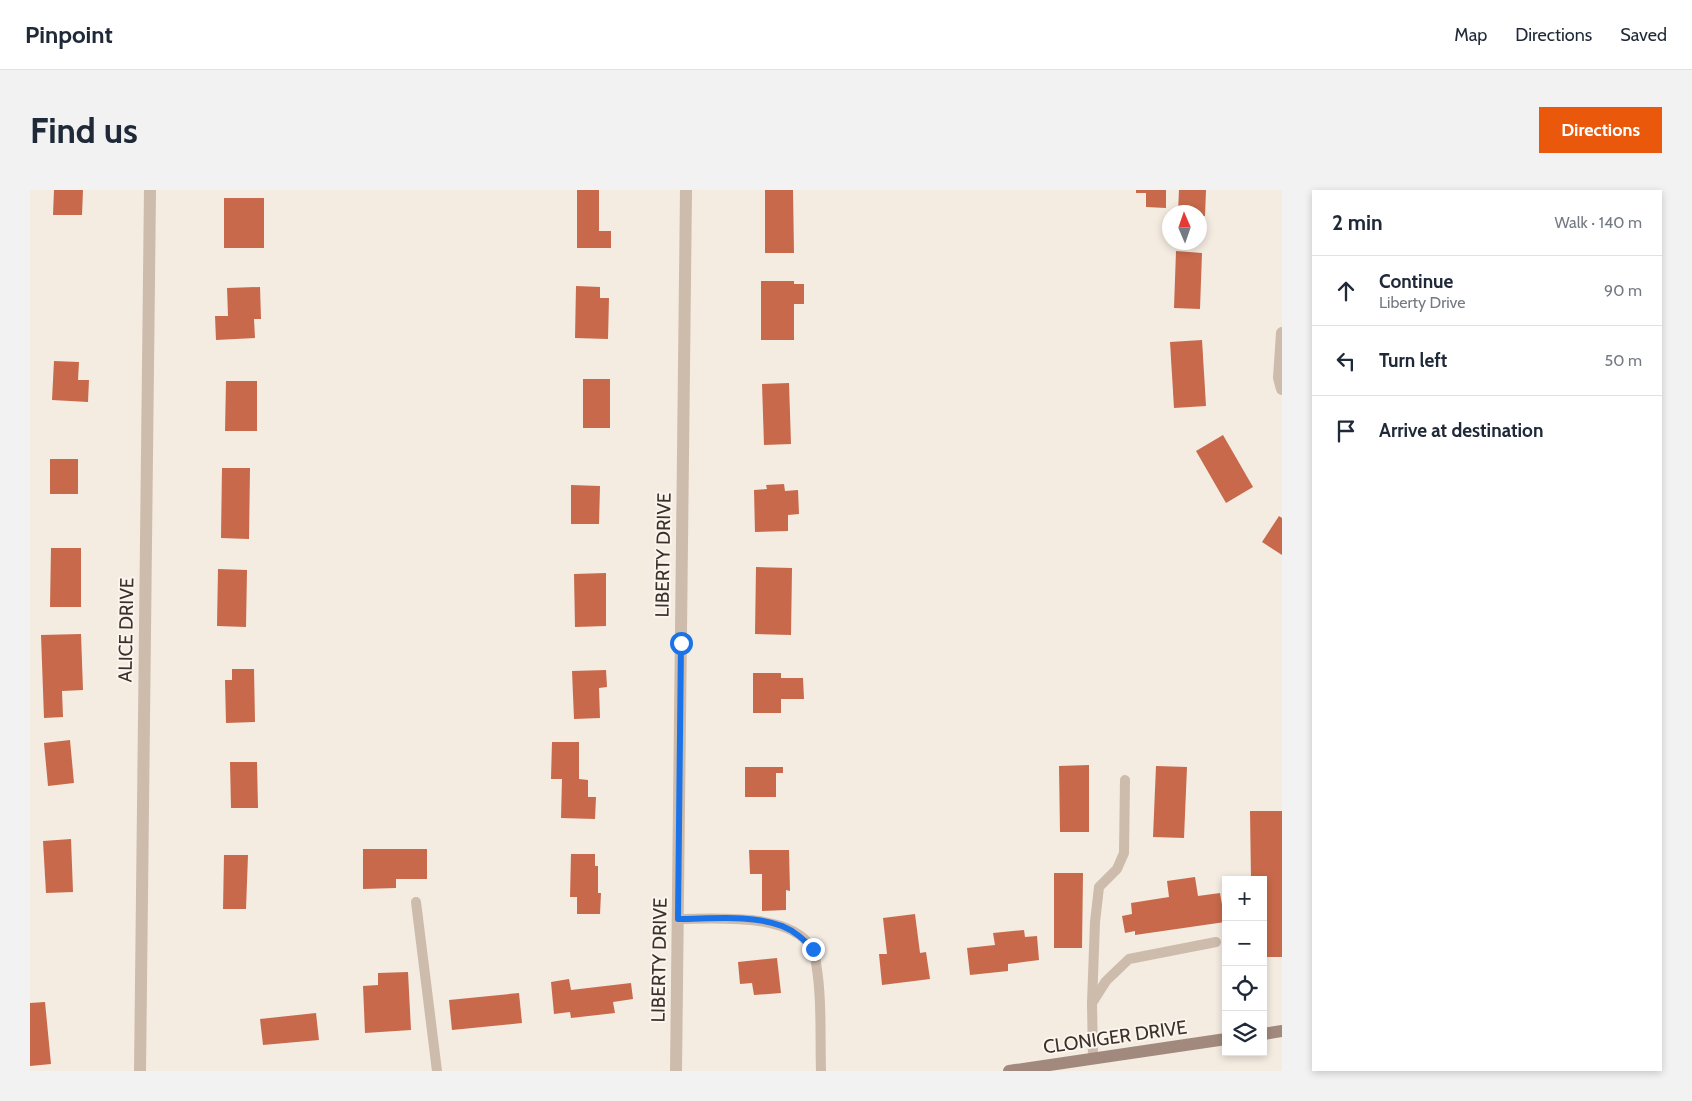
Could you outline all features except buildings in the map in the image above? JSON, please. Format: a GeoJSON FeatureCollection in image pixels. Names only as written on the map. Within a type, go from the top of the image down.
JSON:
{"type":"FeatureCollection","features":[{"type":"Feature","properties":{"kind":"main road"},"geometry":{"type":"LineString","coordinates":[[1267,1033],[1282,1031]]}},
{"type":"Feature","properties":{"kind":"main road","name":"CLONIGER DRIVE"},"geometry":{"type":"LineString","coordinates":[[1009,1071],[1222,1040]]}},
{"type":"Feature","properties":{"kind":"street","name":"ALICE DRIVE"},"geometry":{"type":"LineString","coordinates":[[140,1071],[150,190]]}},
{"type":"Feature","properties":{"kind":"street","name":"LIBERTY DRIVE"},"geometry":{"type":"LineString","coordinates":[[676,1071],[686,190]]}},
{"type":"Feature","properties":{"kind":"street"},"geometry":{"type":"LineString","coordinates":[[1282,333],[1279,378],[1282,389]]}},
{"type":"Feature","properties":{"kind":"lane"},"geometry":{"type":"LineString","coordinates":[[1092,1059],[1095,922],[1099,887],[1117,870],[1124,853],[1125,780]]}},
{"type":"Feature","properties":{"kind":"lane"},"geometry":{"type":"LineString","coordinates":[[416,902],[437,1071]]}},
{"type":"Feature","properties":{"kind":"lane"},"geometry":{"type":"LineString","coordinates":[[678,919],[752,919],[782,926],[802,937],[808,943],[813,949],[819,991],[821,1071]]}},
{"type":"Feature","properties":{"kind":"lane"},"geometry":{"type":"LineString","coordinates":[[1092,1003],[1106,981],[1129,959],[1216,942]]}},
{"type":"Feature","properties":{"kind":"route"},"geometry":{"type":"LineString","coordinates":[[681,643],[678,919],[752,919],[782,926],[802,937],[813,949]]}}]}
